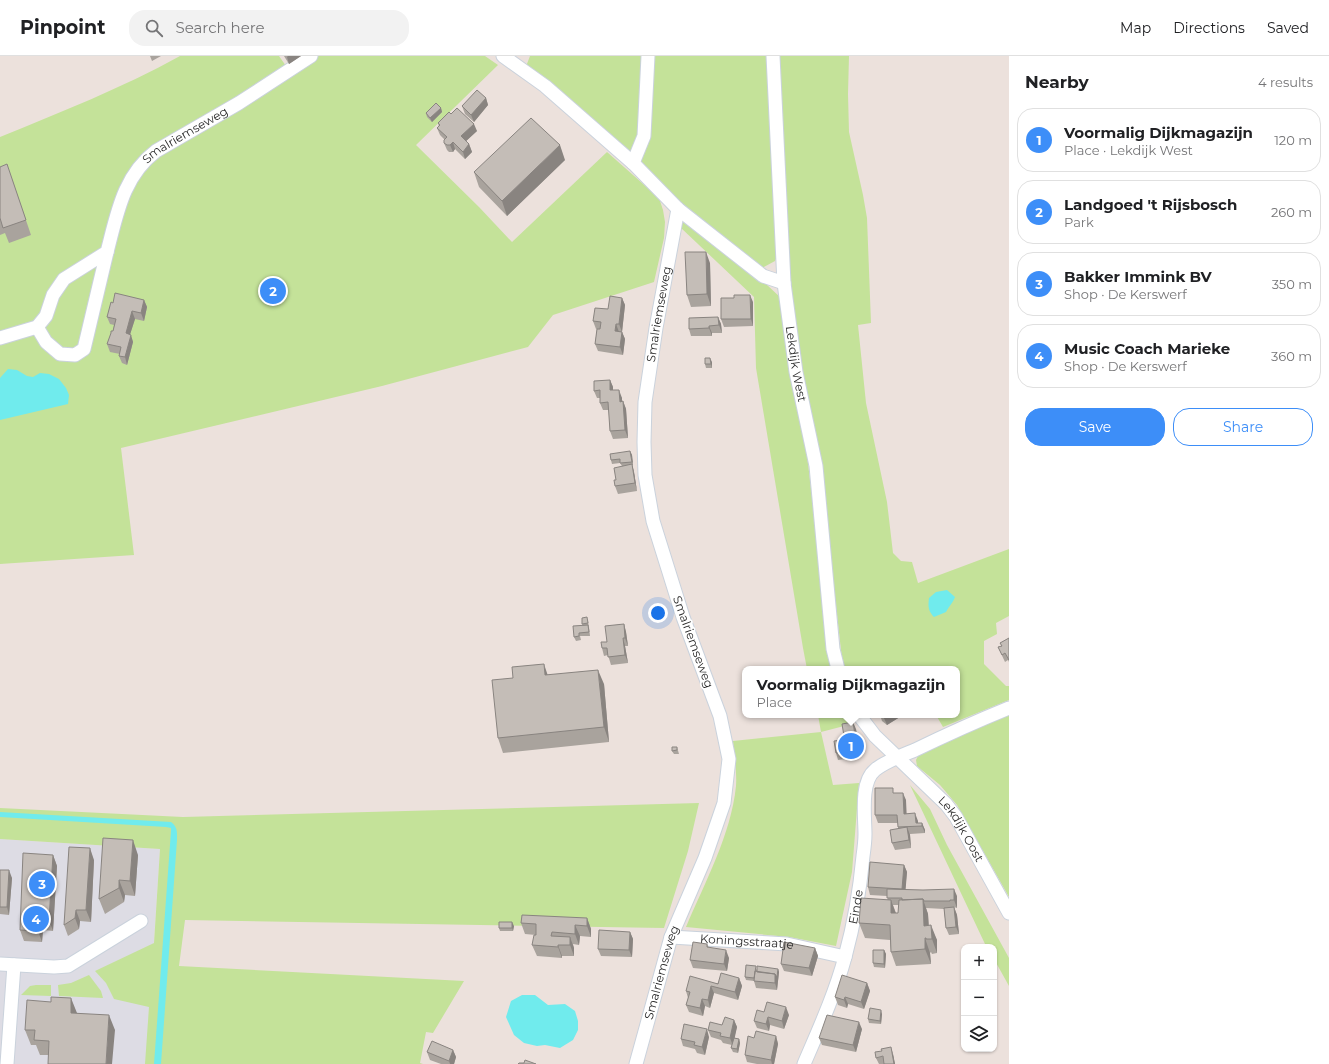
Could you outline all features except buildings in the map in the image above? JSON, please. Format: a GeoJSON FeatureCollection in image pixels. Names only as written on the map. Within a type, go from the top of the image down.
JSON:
{"type":"FeatureCollection","features":[{"type":"Feature","properties":{"kind":"street","name":"Smalriemseweg"},"geometry":{"type":"LineString","coordinates":[[37,327],[46,342],[60,354],[76,355],[80,353],[84,349],[118,210],[128,183],[146,159],[156,151],[239,103],[311,56]]}},
{"type":"Feature","properties":{"kind":"street"},"geometry":{"type":"LineString","coordinates":[[503,56],[545,86],[633,163],[678,209],[763,276],[784,283]]}},
{"type":"Feature","properties":{"kind":"street"},"geometry":{"type":"LineString","coordinates":[[633,163],[644,136],[648,56]]}},
{"type":"Feature","properties":{"kind":"street","name":"Lekdijk West"},"geometry":{"type":"LineString","coordinates":[[773,56],[784,283],[796,372],[816,466],[833,648],[837,666]]}},
{"type":"Feature","properties":{"kind":"street","name":"Smalriemseweg"},"geometry":{"type":"LineString","coordinates":[[636,1064],[671,937],[705,858],[724,803],[728,759],[720,716],[683,617],[653,521],[645,476],[645,402],[656,328],[678,209]]}},
{"type":"Feature","properties":{"kind":"street"},"geometry":{"type":"LineString","coordinates":[[0,338],[37,327],[46,316],[53,295],[64,279],[107,252]]}},
{"type":"Feature","properties":{"kind":"street"},"geometry":{"type":"LineString","coordinates":[[80,270],[94,279],[99,286]]}},
{"type":"Feature","properties":{"kind":"street","name":"Einde"},"geometry":{"type":"LineString","coordinates":[[804,1064],[824,1018],[845,957],[861,879],[865,834],[865,791],[870,776],[874,770],[897,758],[964,726],[1009,708]]}},
{"type":"Feature","properties":{"kind":"street"},"geometry":{"type":"LineString","coordinates":[[861,718],[875,736],[897,758]]}},
{"type":"Feature","properties":{"kind":"street","name":"Lekdijk Oost"},"geometry":{"type":"LineString","coordinates":[[897,758],[938,795],[956,817],[1009,913]]}},
{"type":"Feature","properties":{"kind":"street"},"geometry":{"type":"LineString","coordinates":[[0,964],[54,967],[68,966],[142,921]]}},
{"type":"Feature","properties":{"kind":"street","name":"Koningsstraatje"},"geometry":{"type":"LineString","coordinates":[[671,937],[787,944],[845,957]]}},
{"type":"Feature","properties":{"kind":"street"},"geometry":{"type":"LineString","coordinates":[[8,1064],[14,965]]}},
{"type":"Feature","properties":{"kind":"shaded area"},"geometry":{"type":"Polygon","coordinates":[[[0,839],[160,849],[146,1064],[0,1064],[0,839]]]}},
{"type":"Feature","properties":{"kind":"green space"},"geometry":{"type":"Polygon","coordinates":[[[180,56],[279,56],[286,66],[301,56],[485,56],[498,65],[416,145],[512,242],[607,152],[659,198],[665,222],[664,238],[654,282],[553,315],[528,347],[382,386],[121,448],[134,555],[0,564],[0,137],[114,89],[180,56]]]}},
{"type":"Feature","properties":{"kind":"green space"},"geometry":{"type":"Polygon","coordinates":[[[530,56],[642,56],[639,135],[629,154],[525,69],[530,56]]]}},
{"type":"Feature","properties":{"kind":"green space"},"geometry":{"type":"Polygon","coordinates":[[[654,56],[769,56],[778,254],[775,261],[762,268],[759,264],[753,261],[689,211],[638,163],[650,138],[654,56]]]}},
{"type":"Feature","properties":{"kind":"green space"},"geometry":{"type":"Polygon","coordinates":[[[779,56],[849,56],[849,132],[867,218],[871,323],[858,325],[866,403],[887,502],[893,553],[901,561],[912,562],[918,583],[1009,549],[1009,616],[996,623],[997,634],[984,641],[984,664],[1006,686],[1009,686],[1009,700],[943,727],[938,718],[960,718],[960,666],[844,666],[834,588],[824,482],[801,366],[787,262],[779,56]]]}},
{"type":"Feature","properties":{"kind":"green space"},"geometry":{"type":"Polygon","coordinates":[[[683,223],[687,223],[766,284],[781,298],[808,463],[832,666],[806,666],[756,368],[754,297],[680,227],[683,223]]]}},
{"type":"Feature","properties":{"kind":"green space"},"geometry":{"type":"Polygon","coordinates":[[[1009,714],[1009,897],[957,805],[940,785],[917,766],[916,760],[919,754],[1009,714]]]}},
{"type":"Feature","properties":{"kind":"green space"},"geometry":{"type":"Polygon","coordinates":[[[819,718],[857,718],[858,720],[848,725],[821,732],[819,718]]]}},
{"type":"Feature","properties":{"kind":"green space"},"geometry":{"type":"Polygon","coordinates":[[[821,732],[833,785],[859,783],[852,872],[836,946],[789,937],[686,927],[716,858],[729,822],[736,786],[733,741],[821,732]]]}},
{"type":"Feature","properties":{"kind":"green space"},"geometry":{"type":"Polygon","coordinates":[[[910,785],[930,809],[947,845],[1009,958],[1009,986],[997,964],[997,944],[985,944],[910,785]]]}},
{"type":"Feature","properties":{"kind":"green space"},"geometry":{"type":"Polygon","coordinates":[[[699,803],[688,851],[664,928],[185,920],[179,966],[464,981],[433,1033],[426,1032],[420,1063],[423,1064],[145,1064],[149,1007],[114,999],[106,983],[95,971],[154,943],[160,849],[0,839],[0,808],[183,817],[699,803]]]}},
{"type":"Feature","properties":{"kind":"green space"},"geometry":{"type":"Polygon","coordinates":[[[89,975],[101,991],[103,998],[59,996],[58,985],[71,983],[89,975]]]}},
{"type":"Feature","properties":{"kind":"green space"},"geometry":{"type":"Polygon","coordinates":[[[51,985],[51,996],[21,995],[30,986],[51,985]]]}},
{"type":"Feature","properties":{"kind":"water"},"geometry":{"type":"Polygon","coordinates":[[[8,369],[17,370],[27,376],[33,377],[40,373],[49,374],[59,379],[69,395],[68,404],[0,420],[0,378],[8,369]]]}},
{"type":"Feature","properties":{"kind":"water"},"geometry":{"type":"Polygon","coordinates":[[[947,590],[955,597],[946,612],[934,617],[929,608],[929,598],[936,592],[947,590]]]}},
{"type":"Feature","properties":{"kind":"water"},"geometry":{"type":"Polygon","coordinates":[[[0,812],[171,822],[175,826],[177,830],[177,840],[161,1064],[154,1064],[171,828],[0,817],[0,812]]]}},
{"type":"Feature","properties":{"kind":"water"},"geometry":{"type":"Polygon","coordinates":[[[522,995],[535,995],[548,1005],[565,1004],[575,1011],[578,1021],[578,1030],[573,1040],[560,1048],[524,1043],[514,1035],[506,1017],[511,1001],[522,995]]]}},
{"type":"Feature","properties":{"kind":"place","name":"Landgoed 't Rijsbosch"},"geometry":{"type":"Point","coordinates":[273,291]}},
{"type":"Feature","properties":{"kind":"place","name":"Voormalig Dijkmagazijn"},"geometry":{"type":"Point","coordinates":[851,746]}},
{"type":"Feature","properties":{"kind":"place","name":"Bakker Immink BV"},"geometry":{"type":"Point","coordinates":[42,884]}},
{"type":"Feature","properties":{"kind":"place","name":"Music Coach Marieke"},"geometry":{"type":"Point","coordinates":[36,919]}}]}
